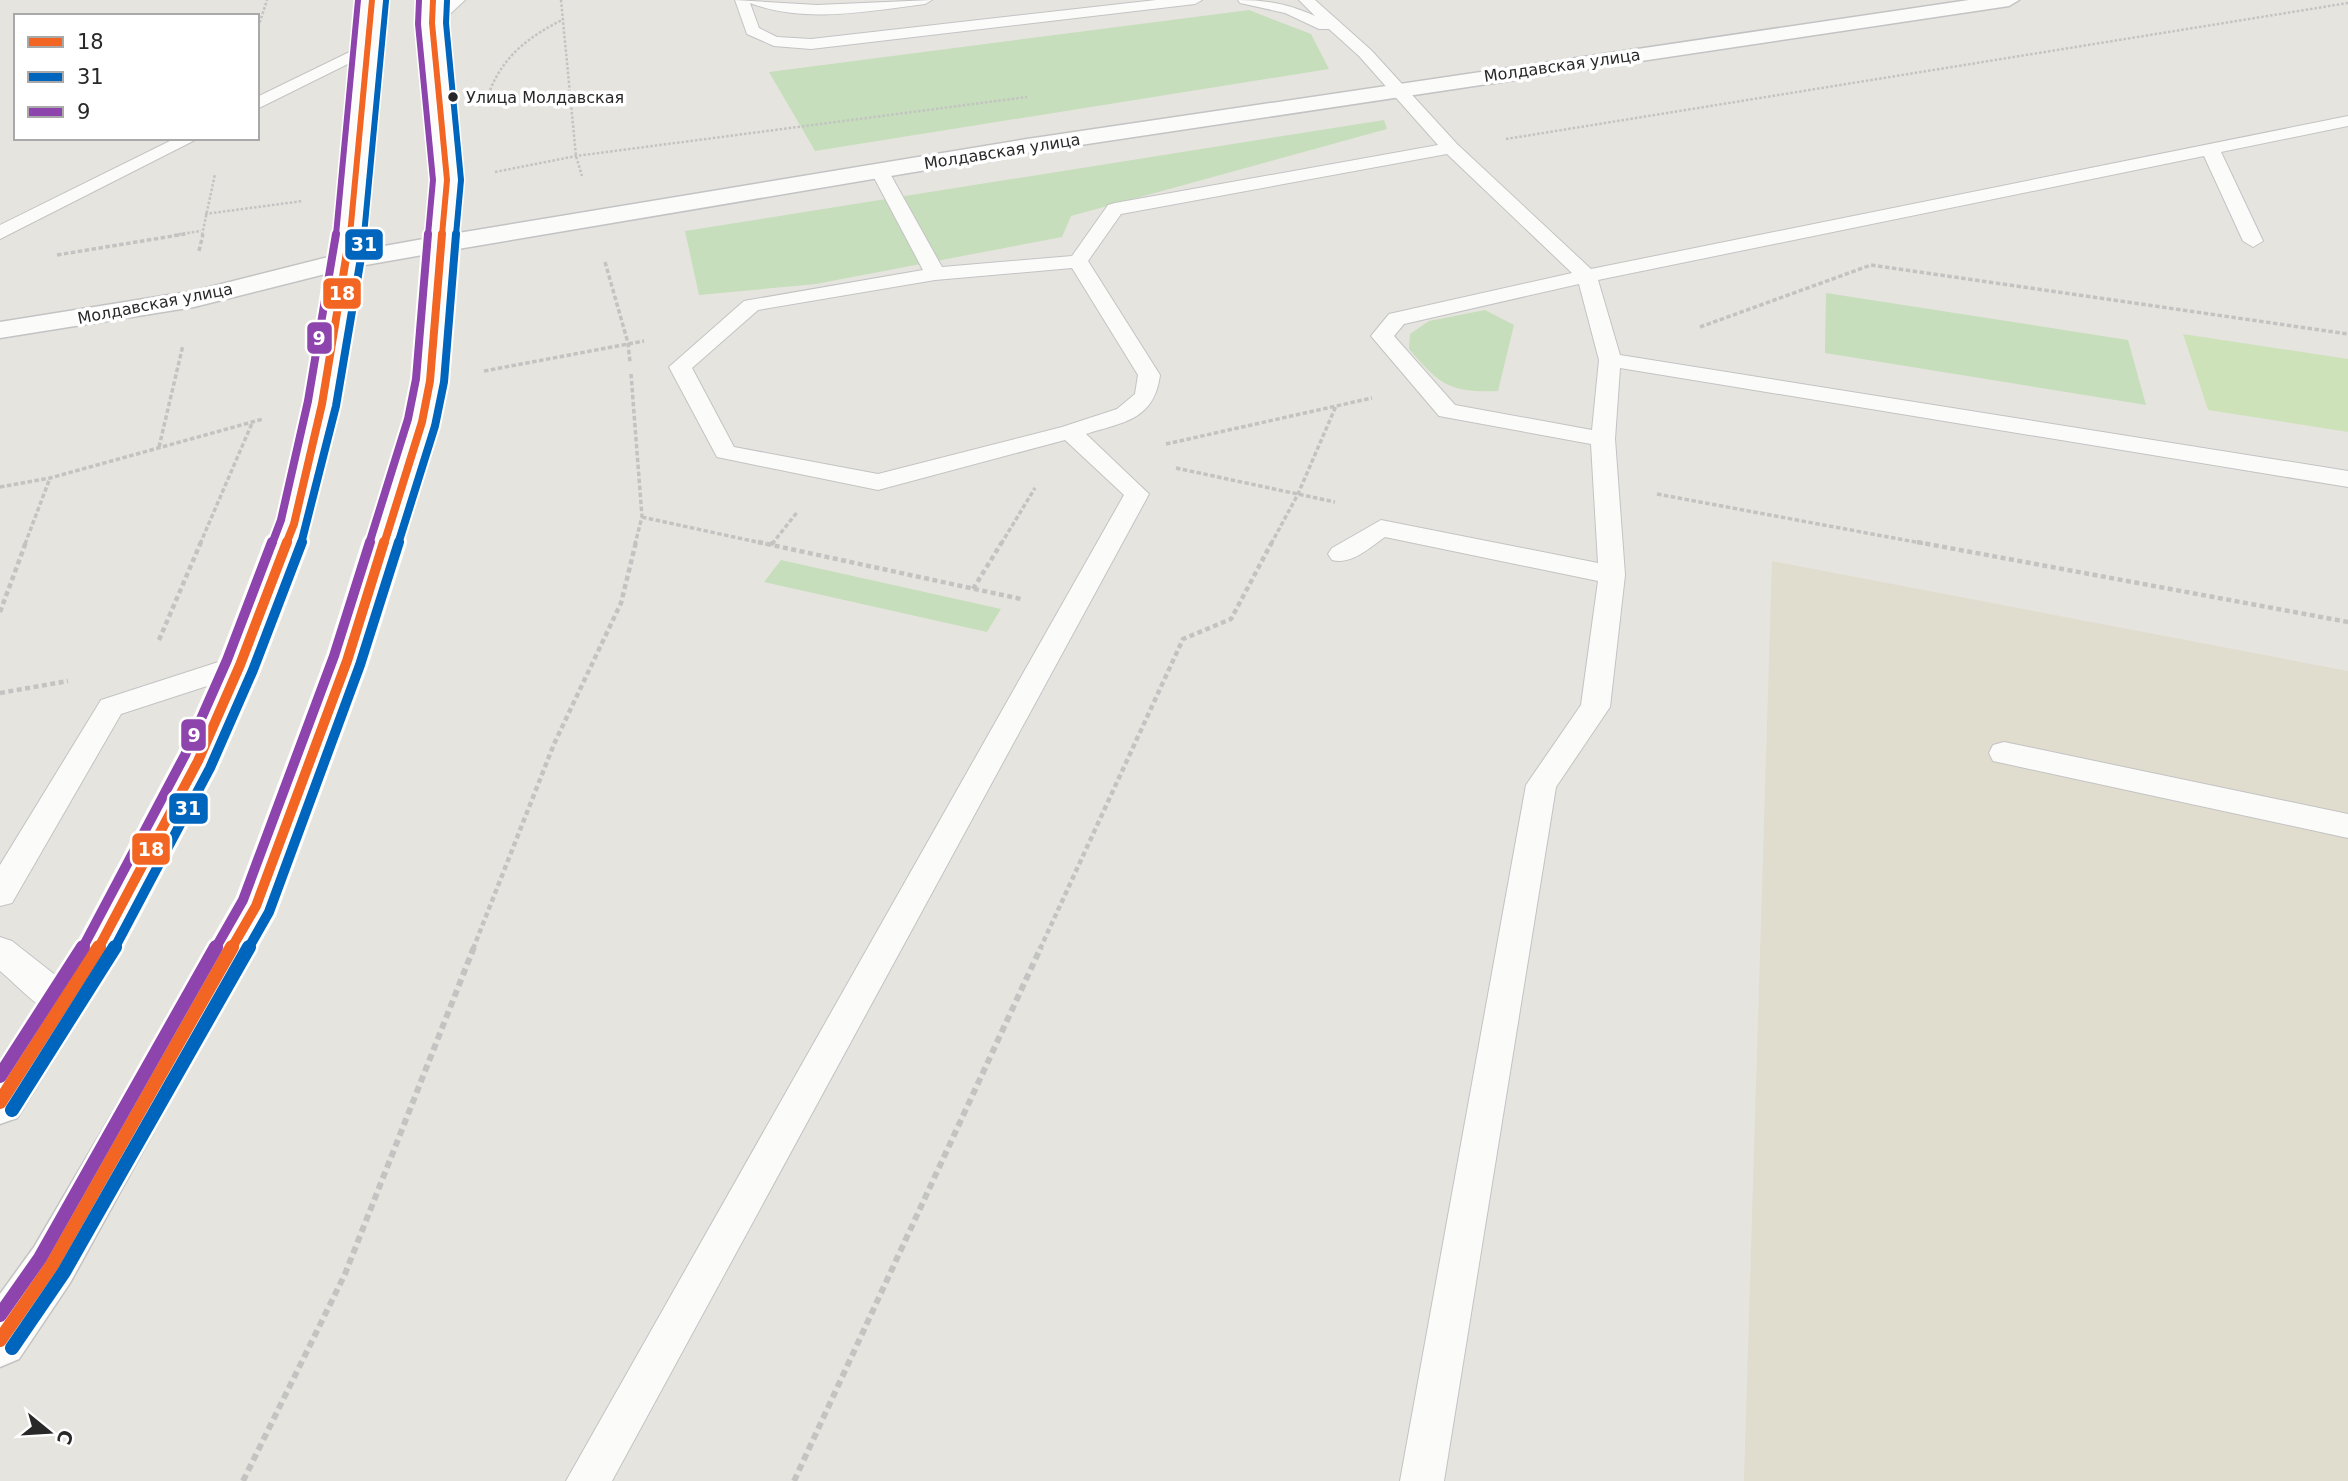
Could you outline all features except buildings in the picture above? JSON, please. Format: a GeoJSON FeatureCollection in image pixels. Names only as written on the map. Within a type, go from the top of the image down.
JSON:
{"type":"FeatureCollection","features":[{"type":"Feature","properties":{"kind":"main road"},"geometry":{"type":"LineString","coordinates":[[0,1102],[66,1004],[198,761],[240,665],[294,524],[322,404],[348,260],[372,0]]}},
{"type":"Feature","properties":{"kind":"main road","name":"Молдавская улица"},"geometry":{"type":"LineString","coordinates":[[0,330],[194,299],[348,260],[879,170],[1398,89],[2009,0]]}},
{"type":"Feature","properties":{"kind":"main road"},"geometry":{"type":"LineString","coordinates":[[0,1340],[52,1265],[256,906],[347,661],[422,422],[430,382],[447,180],[432,12]]}},
{"type":"Feature","properties":{"kind":"lane"},"geometry":{"type":"LineString","coordinates":[[432,12],[458,0]]}},
{"type":"Feature","properties":{"kind":"lane"},"geometry":{"type":"LineString","coordinates":[[742,0],[752,32],[774,41],[811,44],[1195,0]]}},
{"type":"Feature","properties":{"kind":"lane"},"geometry":{"type":"LineString","coordinates":[[756,0],[800,8],[845,8],[925,0]]}},
{"type":"Feature","properties":{"kind":"lane"},"geometry":{"type":"LineString","coordinates":[[1245,0],[1290,10],[1343,35]]}},
{"type":"Feature","properties":{"kind":"lane"},"geometry":{"type":"LineString","coordinates":[[1306,0],[1365,53],[1451,148],[1587,276],[1610,360],[1603,439],[1612,575],[1595,707],[1541,785],[1422,1481]]}},
{"type":"Feature","properties":{"kind":"lane"},"geometry":{"type":"LineString","coordinates":[[259,103],[366,49]]}},
{"type":"Feature","properties":{"kind":"lane"},"geometry":{"type":"LineString","coordinates":[[1603,439],[1447,411],[1382,336],[1397,319],[1587,276],[2348,121]]}},
{"type":"Feature","properties":{"kind":"lane"},"geometry":{"type":"LineString","coordinates":[[4,231],[38,198],[153,140]]}},
{"type":"Feature","properties":{"kind":"lane"},"geometry":{"type":"LineString","coordinates":[[4,231],[186,140]]}},
{"type":"Feature","properties":{"kind":"lane"},"geometry":{"type":"LineString","coordinates":[[1077,261],[1149,375],[1146,396],[1125,414],[1070,432],[878,482],[725,452],[680,367],[751,305],[935,274],[1077,261],[1115,209],[1451,148]]}},
{"type":"Feature","properties":{"kind":"lane"},"geometry":{"type":"LineString","coordinates":[[2210,149],[2252,241]]}},
{"type":"Feature","properties":{"kind":"lane"},"geometry":{"type":"LineString","coordinates":[[879,170],[935,274]]}},
{"type":"Feature","properties":{"kind":"lane"},"geometry":{"type":"LineString","coordinates":[[1610,360],[2348,479]]}},
{"type":"Feature","properties":{"kind":"lane"},"geometry":{"type":"LineString","coordinates":[[588,1481],[1137,494],[1104,454],[1070,432]]}},
{"type":"Feature","properties":{"kind":"lane"},"geometry":{"type":"LineString","coordinates":[[1340,554],[1381,528],[1612,575]]}},
{"type":"Feature","properties":{"kind":"lane"},"geometry":{"type":"LineString","coordinates":[[0,892],[111,707],[240,665]]}},
{"type":"Feature","properties":{"kind":"lane"},"geometry":{"type":"LineString","coordinates":[[2004,754],[2348,826]]}},
{"type":"Feature","properties":{"kind":"lane"},"geometry":{"type":"LineString","coordinates":[[0,951],[66,1004]]}},
{"type":"Feature","properties":{"kind":"path"},"geometry":{"type":"LineString","coordinates":[[259,25],[267,0]]}},
{"type":"Feature","properties":{"kind":"path"},"geometry":{"type":"LineString","coordinates":[[243,1481],[345,1274],[554,744],[621,603],[642,517],[628,343],[576,156],[561,0]]}},
{"type":"Feature","properties":{"kind":"path"},"geometry":{"type":"LineString","coordinates":[[1451,148],[2348,3]]}},
{"type":"Feature","properties":{"kind":"path"},"geometry":{"type":"LineString","coordinates":[[489,93],[497,70],[514,48],[564,19]]}},
{"type":"Feature","properties":{"kind":"path"},"geometry":{"type":"LineString","coordinates":[[447,180],[576,156],[1033,96]]}},
{"type":"Feature","properties":{"kind":"path"},"geometry":{"type":"LineString","coordinates":[[205,214],[355,194]]}},
{"type":"Feature","properties":{"kind":"path"},"geometry":{"type":"LineString","coordinates":[[54,255],[201,231]]}},
{"type":"Feature","properties":{"kind":"path"},"geometry":{"type":"LineString","coordinates":[[1610,360],[1871,265],[2348,334]]}},
{"type":"Feature","properties":{"kind":"path"},"geometry":{"type":"LineString","coordinates":[[430,382],[628,343],[723,329]]}},
{"type":"Feature","properties":{"kind":"path"},"geometry":{"type":"LineString","coordinates":[[1104,454],[1424,386]]}},
{"type":"Feature","properties":{"kind":"path"},"geometry":{"type":"LineString","coordinates":[[0,487],[50,478],[322,404]]}},
{"type":"Feature","properties":{"kind":"path"},"geometry":{"type":"LineString","coordinates":[[794,1481],[1183,639],[1231,619],[1298,494],[1336,406]]}},
{"type":"Feature","properties":{"kind":"path"},"geometry":{"type":"LineString","coordinates":[[158,643],[253,421]]}},
{"type":"Feature","properties":{"kind":"path"},"geometry":{"type":"LineString","coordinates":[[973,589],[1070,432]]}},
{"type":"Feature","properties":{"kind":"path"},"geometry":{"type":"LineString","coordinates":[[1104,454],[1358,507],[1381,528]]}},
{"type":"Feature","properties":{"kind":"path"},"geometry":{"type":"LineString","coordinates":[[0,612],[50,478]]}},
{"type":"Feature","properties":{"kind":"path"},"geometry":{"type":"LineString","coordinates":[[1605,485],[2348,622]]}},
{"type":"Feature","properties":{"kind":"path"},"geometry":{"type":"LineString","coordinates":[[642,517],[1072,610]]}},
{"type":"Feature","properties":{"kind":"path"},"geometry":{"type":"LineString","coordinates":[[0,693],[81,679]]}},
{"type":"Feature","properties":{"kind":"shaded area"},"geometry":{"type":"Polygon","coordinates":[[[1772,561],[2348,671],[2348,1481],[1744,1481],[1772,561]]]}},
{"type":"Feature","properties":{"kind":"green space"},"geometry":{"type":"Polygon","coordinates":[[[1249,10],[1311,34],[1329,69],[815,151],[769,72],[1249,10]]]}},
{"type":"Feature","properties":{"kind":"green space"},"geometry":{"type":"Polygon","coordinates":[[[1384,120],[1387,129],[1071,216],[1062,237],[816,284],[699,295],[685,231],[1384,120]]]}},
{"type":"Feature","properties":{"kind":"green space"},"geometry":{"type":"Polygon","coordinates":[[[1826,293],[2128,340],[2146,405],[1825,353],[1826,293]]]}},
{"type":"Feature","properties":{"kind":"green space"},"geometry":{"type":"Polygon","coordinates":[[[1485,310],[1514,325],[1498,391],[1468,390],[1446,384],[1429,371],[1409,349],[1410,334],[1429,321],[1485,310]]]}},
{"type":"Feature","properties":{"kind":"green space"},"geometry":{"type":"Polygon","coordinates":[[[2183,334],[2348,359],[2348,432],[2208,410],[2183,334]]]}},
{"type":"Feature","properties":{"kind":"green space"},"geometry":{"type":"Polygon","coordinates":[[[781,560],[1001,609],[987,632],[764,582],[781,560]]]}},
{"type":"Feature","properties":{"kind":"transit line","name":"9"},"geometry":{"type":"LineString","coordinates":[[0,1076],[84,946],[185,755],[227,660],[281,520],[308,401],[334,258],[358,0]]}},
{"type":"Feature","properties":{"kind":"transit line","name":"18"},"geometry":{"type":"LineString","coordinates":[[0,1102],[96,953],[198,761],[240,665],[294,524],[322,404],[348,260],[372,0]]}},
{"type":"Feature","properties":{"kind":"transit line","name":"9"},"geometry":{"type":"LineString","coordinates":[[0,1315],[40,1258],[243,900],[334,656],[408,419],[416,379],[433,180],[418,24],[419,0]]}},
{"type":"Feature","properties":{"kind":"transit line","name":"18"},"geometry":{"type":"LineString","coordinates":[[0,1340],[52,1265],[256,906],[347,661],[422,422],[430,381],[447,180],[432,23],[433,0]]}},
{"type":"Feature","properties":{"kind":"transit line","name":"31"},"geometry":{"type":"LineString","coordinates":[[12,1110],[108,960],[210,768],[253,670],[307,529],[336,406],[362,262],[386,1]]}},
{"type":"Feature","properties":{"kind":"transit line","name":"31"},"geometry":{"type":"LineString","coordinates":[[12,1348],[64,1272],[269,912],[360,665],[435,426],[444,382],[461,180],[446,23],[447,1]]}},
{"type":"Feature","properties":{"kind":"place","name":"Улица Молдавская"},"geometry":{"type":"Point","coordinates":[453,97]}}]}
